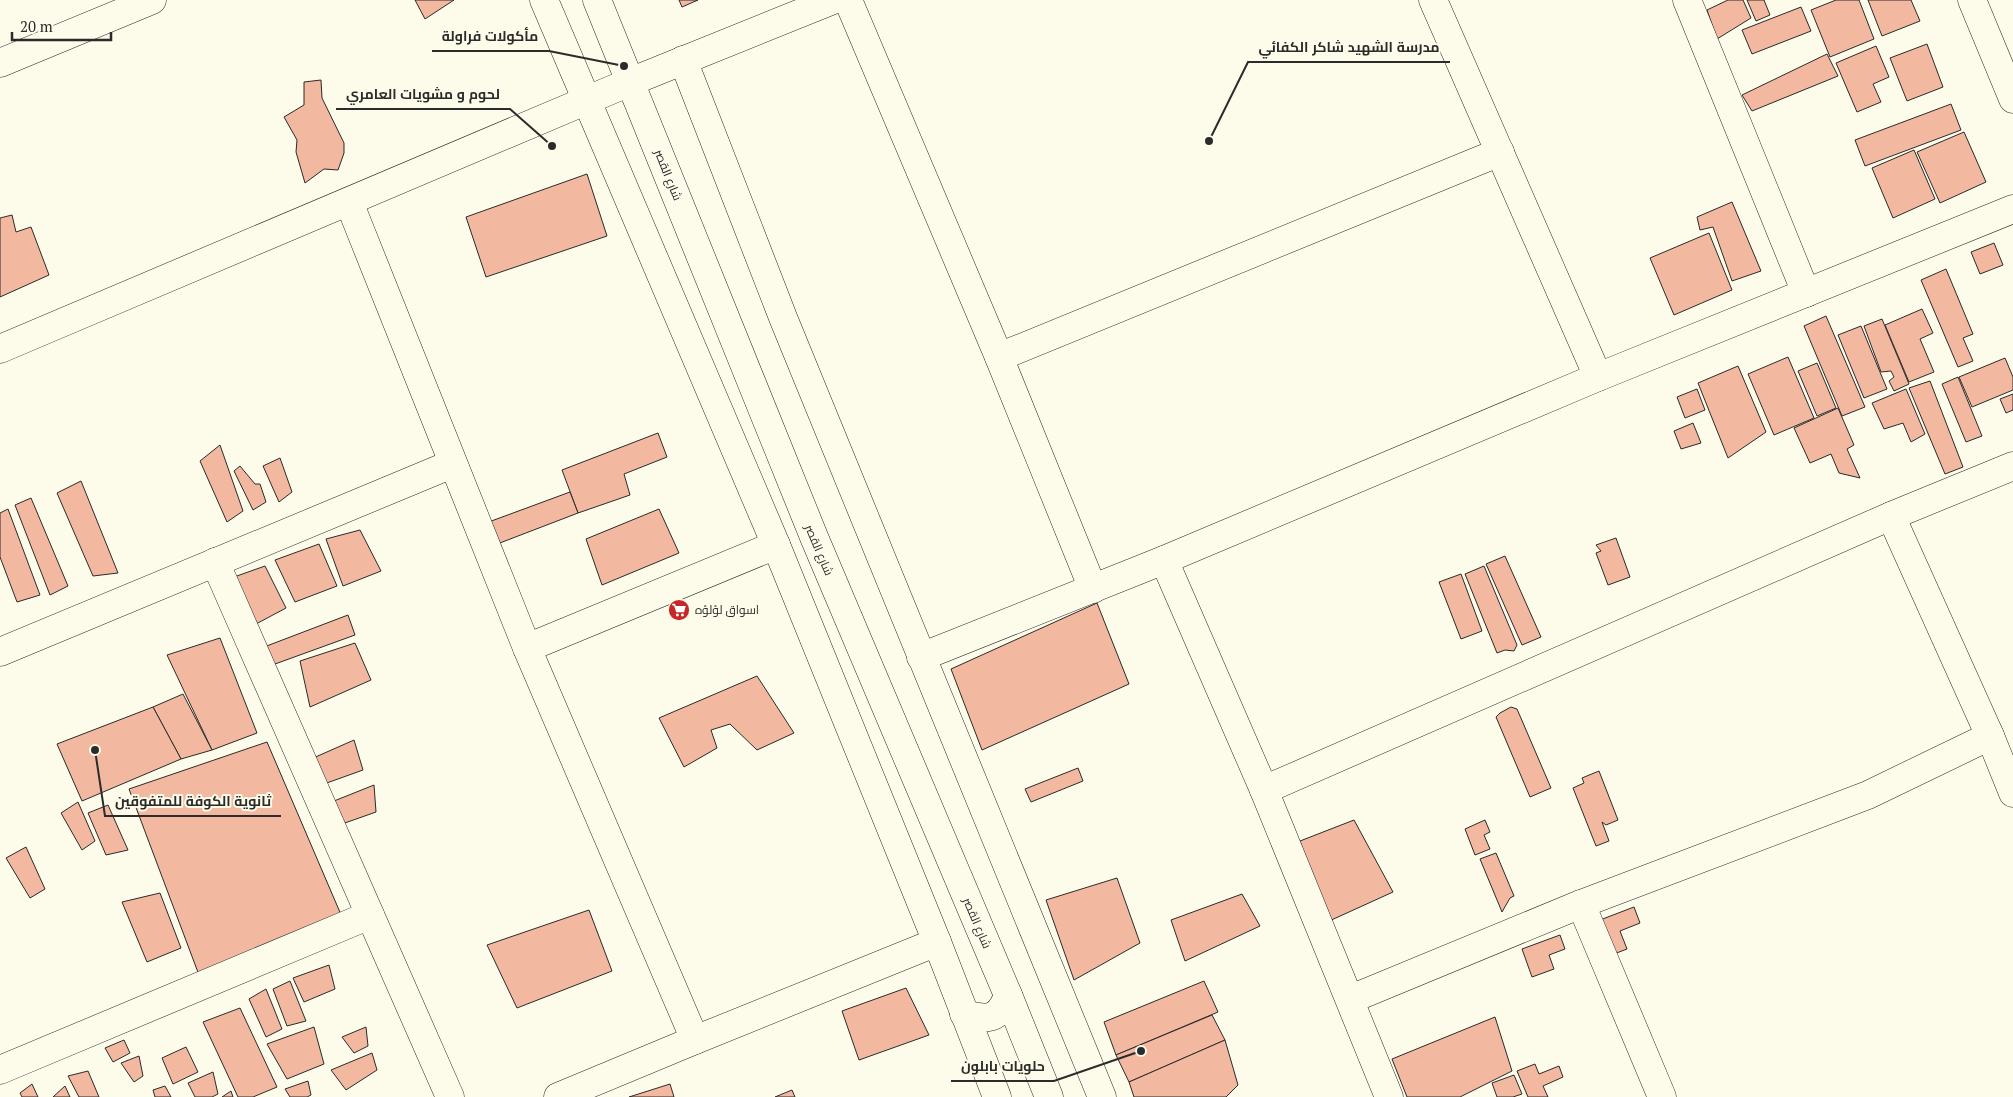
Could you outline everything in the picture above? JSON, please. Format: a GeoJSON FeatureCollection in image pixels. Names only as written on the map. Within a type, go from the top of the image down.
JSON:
{"type":"FeatureCollection","features":[{"type":"Feature","properties":{"kind":"street"},"geometry":{"type":"LineString","coordinates":[[1,61],[152,0]]}},
{"type":"Feature","properties":{"kind":"street"},"geometry":{"type":"LineString","coordinates":[[544,0],[776,545],[937,942],[996,1097]]}},
{"type":"Feature","properties":{"kind":"street","name":"شارع القصر"},"geometry":{"type":"LineString","coordinates":[[597,0],[814,537],[1008,995],[1049,1097]]}},
{"type":"Feature","properties":{"kind":"street"},"geometry":{"type":"LineString","coordinates":[[0,349],[630,82],[833,0]]}},
{"type":"Feature","properties":{"kind":"street"},"geometry":{"type":"LineString","coordinates":[[848,0],[999,357],[1093,589]]}},
{"type":"Feature","properties":{"kind":"street"},"geometry":{"type":"LineString","coordinates":[[1433,0],[1598,377]]}},
{"type":"Feature","properties":{"kind":"street"},"geometry":{"type":"LineString","coordinates":[[1687,0],[1806,293]]}},
{"type":"Feature","properties":{"kind":"street"},"geometry":{"type":"LineString","coordinates":[[1972,0],[2003,47],[2013,99]]}},
{"type":"Feature","properties":{"kind":"street"},"geometry":{"type":"LineString","coordinates":[[683,60],[784,320],[1102,1097]]}},
{"type":"Feature","properties":{"kind":"street"},"geometry":{"type":"LineString","coordinates":[[999,357],[1500,152]]}},
{"type":"Feature","properties":{"kind":"street"},"geometry":{"type":"LineString","coordinates":[[349,202],[526,648],[695,1040]]}},
{"type":"Feature","properties":{"kind":"street"},"geometry":{"type":"LineString","coordinates":[[921,657],[1164,560],[1598,377],[2013,209]]}},
{"type":"Feature","properties":{"kind":"street"},"geometry":{"type":"LineString","coordinates":[[0,652],[452,464]]}},
{"type":"Feature","properties":{"kind":"street"},"geometry":{"type":"LineString","coordinates":[[1264,790],[1891,516],[2013,466]]}},
{"type":"Feature","properties":{"kind":"street"},"geometry":{"type":"LineString","coordinates":[[1891,516],[1990,736],[2013,793]]}},
{"type":"Feature","properties":{"kind":"street"},"geometry":{"type":"LineString","coordinates":[[526,648],[776,545]]}},
{"type":"Feature","properties":{"kind":"street"},"geometry":{"type":"LineString","coordinates":[[1164,560],[1264,790],[1390,1097]]}},
{"type":"Feature","properties":{"kind":"street"},"geometry":{"type":"LineString","coordinates":[[216,562],[450,1097]]}},
{"type":"Feature","properties":{"kind":"street"},"geometry":{"type":"LineString","coordinates":[[1351,999],[1581,904],[1868,795],[1990,736]]}},
{"type":"Feature","properties":{"kind":"street"},"geometry":{"type":"LineString","coordinates":[[1581,904],[1662,1097]]}},
{"type":"Feature","properties":{"kind":"street"},"geometry":{"type":"LineString","coordinates":[[0,1070],[370,915]]}},
{"type":"Feature","properties":{"kind":"street"},"geometry":{"type":"LineString","coordinates":[[558,1097],[937,942]]}},
{"type":"Feature","properties":{"kind":"street"},"geometry":{"type":"LineString","coordinates":[[964,1014],[981,1018],[992,1017],[999,1013],[1008,995]]}},
{"type":"Feature","properties":{"kind":"building"},"geometry":{"type":"Polygon","coordinates":[[[415,0],[454,0],[425,19],[415,0]]]}},
{"type":"Feature","properties":{"kind":"building"},"geometry":{"type":"Polygon","coordinates":[[[679,0],[698,0],[682,7],[679,0]]]}},
{"type":"Feature","properties":{"kind":"building"},"geometry":{"type":"Polygon","coordinates":[[[1728,0],[1743,0],[1751,18],[1717,39],[1707,10],[1728,0]]]}},
{"type":"Feature","properties":{"kind":"building"},"geometry":{"type":"Polygon","coordinates":[[[1747,0],[1764,0],[1770,15],[1756,21],[1747,0]]]}},
{"type":"Feature","properties":{"kind":"building"},"geometry":{"type":"Polygon","coordinates":[[[1836,0],[1859,0],[1874,39],[1830,57],[1811,10],[1836,0]]]}},
{"type":"Feature","properties":{"kind":"building"},"geometry":{"type":"Polygon","coordinates":[[[1868,0],[1911,0],[1920,21],[1882,36],[1868,0]]]}},
{"type":"Feature","properties":{"kind":"building"},"geometry":{"type":"Polygon","coordinates":[[[1801,7],[1811,31],[1752,54],[1742,30],[1801,7]]]}},
{"type":"Feature","properties":{"kind":"building"},"geometry":{"type":"Polygon","coordinates":[[[1927,44],[1943,87],[1907,101],[1890,58],[1927,44]]]}},
{"type":"Feature","properties":{"kind":"building"},"geometry":{"type":"Polygon","coordinates":[[[1876,46],[1889,77],[1873,84],[1881,102],[1857,112],[1836,63],[1876,46]]]}},
{"type":"Feature","properties":{"kind":"building"},"geometry":{"type":"Polygon","coordinates":[[[1827,54],[1838,76],[1752,111],[1742,95],[1827,54]]]}},
{"type":"Feature","properties":{"kind":"building"},"geometry":{"type":"Polygon","coordinates":[[[321,80],[322,98],[344,143],[344,153],[338,170],[324,169],[305,183],[296,152],[297,140],[284,117],[304,105],[304,82],[321,80]]]}},
{"type":"Feature","properties":{"kind":"building"},"geometry":{"type":"Polygon","coordinates":[[[1951,104],[1961,130],[1865,166],[1855,140],[1951,104]]]}},
{"type":"Feature","properties":{"kind":"building"},"geometry":{"type":"Polygon","coordinates":[[[1964,132],[1986,182],[1940,203],[1917,152],[1964,132]]]}},
{"type":"Feature","properties":{"kind":"building"},"geometry":{"type":"Polygon","coordinates":[[[1914,150],[1935,199],[1893,218],[1872,168],[1914,150]]]}},
{"type":"Feature","properties":{"kind":"building"},"geometry":{"type":"Polygon","coordinates":[[[587,174],[607,236],[486,277],[466,217],[587,174]]]}},
{"type":"Feature","properties":{"kind":"building"},"geometry":{"type":"Polygon","coordinates":[[[1732,202],[1761,271],[1732,281],[1713,227],[1700,230],[1697,217],[1732,202]]]}},
{"type":"Feature","properties":{"kind":"building"},"geometry":{"type":"Polygon","coordinates":[[[12,215],[16,232],[31,227],[49,275],[0,297],[0,218],[12,215]]]}},
{"type":"Feature","properties":{"kind":"building"},"geometry":{"type":"Polygon","coordinates":[[[1709,233],[1732,290],[1674,315],[1650,258],[1709,233]]]}},
{"type":"Feature","properties":{"kind":"building"},"geometry":{"type":"Polygon","coordinates":[[[1994,243],[2003,265],[1980,274],[1971,252],[1994,243]]]}},
{"type":"Feature","properties":{"kind":"building"},"geometry":{"type":"Polygon","coordinates":[[[1946,269],[1973,334],[1963,338],[1973,361],[1958,367],[1921,280],[1946,269]]]}},
{"type":"Feature","properties":{"kind":"building"},"geometry":{"type":"Polygon","coordinates":[[[1922,309],[1933,333],[1920,339],[1934,372],[1909,382],[1885,325],[1922,309]]]}},
{"type":"Feature","properties":{"kind":"building"},"geometry":{"type":"Polygon","coordinates":[[[1826,316],[1865,407],[1842,416],[1804,326],[1826,316]]]}},
{"type":"Feature","properties":{"kind":"building"},"geometry":{"type":"Polygon","coordinates":[[[1882,319],[1909,384],[1894,391],[1889,381],[1894,377],[1891,371],[1881,372],[1864,326],[1882,319]]]}},
{"type":"Feature","properties":{"kind":"building"},"geometry":{"type":"Polygon","coordinates":[[[1861,326],[1887,389],[1864,398],[1838,335],[1861,326]]]}},
{"type":"Feature","properties":{"kind":"building"},"geometry":{"type":"Polygon","coordinates":[[[1788,357],[1814,418],[1774,435],[1748,374],[1788,357]]]}},
{"type":"Feature","properties":{"kind":"building"},"geometry":{"type":"Polygon","coordinates":[[[2005,358],[2013,377],[2013,390],[1972,407],[1959,377],[2005,358]]]}},
{"type":"Feature","properties":{"kind":"building"},"geometry":{"type":"Polygon","coordinates":[[[1817,363],[1836,408],[1817,416],[1798,371],[1817,363]]]}},
{"type":"Feature","properties":{"kind":"building"},"geometry":{"type":"Polygon","coordinates":[[[1738,366],[1766,432],[1728,458],[1698,383],[1738,366]]]}},
{"type":"Feature","properties":{"kind":"building"},"geometry":{"type":"Polygon","coordinates":[[[1958,377],[1982,436],[1966,442],[1942,384],[1958,377]]]}},
{"type":"Feature","properties":{"kind":"building"},"geometry":{"type":"Polygon","coordinates":[[[1930,381],[1963,467],[1945,474],[1909,388],[1930,381]]]}},
{"type":"Feature","properties":{"kind":"building"},"geometry":{"type":"Polygon","coordinates":[[[1697,389],[1705,410],[1685,418],[1677,397],[1697,389]]]}},
{"type":"Feature","properties":{"kind":"building"},"geometry":{"type":"Polygon","coordinates":[[[1906,389],[1925,434],[1911,442],[1903,423],[1884,429],[1872,403],[1906,389]]]}},
{"type":"Feature","properties":{"kind":"building"},"geometry":{"type":"Polygon","coordinates":[[[2013,394],[2013,410],[2006,413],[2000,399],[2013,394]]]}},
{"type":"Feature","properties":{"kind":"building"},"geometry":{"type":"Polygon","coordinates":[[[1838,408],[1854,445],[1847,449],[1860,478],[1839,473],[1831,454],[1810,463],[1794,428],[1838,408]]]}},
{"type":"Feature","properties":{"kind":"building"},"geometry":{"type":"Polygon","coordinates":[[[1693,423],[1701,443],[1681,449],[1674,431],[1693,423]]]}},
{"type":"Feature","properties":{"kind":"building"},"geometry":{"type":"Polygon","coordinates":[[[658,433],[667,457],[624,474],[630,495],[578,513],[562,470],[658,433]]]}},
{"type":"Feature","properties":{"kind":"building"},"geometry":{"type":"Polygon","coordinates":[[[220,445],[243,511],[227,522],[200,461],[220,445]]]}},
{"type":"Feature","properties":{"kind":"building"},"geometry":{"type":"Polygon","coordinates":[[[280,458],[292,492],[279,502],[263,466],[280,458]]]}},
{"type":"Feature","properties":{"kind":"building"},"geometry":{"type":"Polygon","coordinates":[[[240,466],[255,484],[260,484],[266,502],[253,510],[234,471],[240,466]]]}},
{"type":"Feature","properties":{"kind":"building"},"geometry":{"type":"Polygon","coordinates":[[[81,481],[118,573],[93,576],[57,493],[81,481]]]}},
{"type":"Feature","properties":{"kind":"building"},"geometry":{"type":"Polygon","coordinates":[[[570,492],[578,513],[492,546],[486,523],[570,492]]]}},
{"type":"Feature","properties":{"kind":"building"},"geometry":{"type":"Polygon","coordinates":[[[31,498],[68,586],[50,595],[15,505],[31,498]]]}},
{"type":"Feature","properties":{"kind":"building"},"geometry":{"type":"Polygon","coordinates":[[[8,509],[40,595],[17,602],[0,557],[0,513],[8,509]]]}},
{"type":"Feature","properties":{"kind":"building"},"geometry":{"type":"Polygon","coordinates":[[[659,509],[679,553],[602,585],[586,539],[659,509]]]}},
{"type":"Feature","properties":{"kind":"building"},"geometry":{"type":"Polygon","coordinates":[[[360,530],[381,571],[343,586],[326,539],[360,530]]]}},
{"type":"Feature","properties":{"kind":"building"},"geometry":{"type":"Polygon","coordinates":[[[1616,538],[1630,577],[1608,585],[1596,553],[1601,551],[1596,545],[1616,538]]]}},
{"type":"Feature","properties":{"kind":"building"},"geometry":{"type":"Polygon","coordinates":[[[319,544],[337,586],[295,602],[275,560],[319,544]]]}},
{"type":"Feature","properties":{"kind":"building"},"geometry":{"type":"Polygon","coordinates":[[[1505,556],[1541,637],[1522,645],[1486,564],[1505,556]]]}},
{"type":"Feature","properties":{"kind":"building"},"geometry":{"type":"Polygon","coordinates":[[[265,566],[286,608],[256,624],[234,577],[265,566]]]}},
{"type":"Feature","properties":{"kind":"building"},"geometry":{"type":"Polygon","coordinates":[[[1484,566],[1517,645],[1514,651],[1505,650],[1497,653],[1465,574],[1484,566]]]}},
{"type":"Feature","properties":{"kind":"building"},"geometry":{"type":"Polygon","coordinates":[[[1461,574],[1482,631],[1461,639],[1439,582],[1461,574]]]}},
{"type":"Feature","properties":{"kind":"building"},"geometry":{"type":"Polygon","coordinates":[[[1097,603],[1129,684],[982,750],[951,669],[1097,603]]]}},
{"type":"Feature","properties":{"kind":"building"},"geometry":{"type":"Polygon","coordinates":[[[348,615],[355,635],[275,664],[264,647],[348,615]]]}},
{"type":"Feature","properties":{"kind":"building"},"geometry":{"type":"Polygon","coordinates":[[[220,638],[257,733],[212,750],[167,655],[220,638]]]}},
{"type":"Feature","properties":{"kind":"building"},"geometry":{"type":"Polygon","coordinates":[[[355,643],[371,680],[310,707],[300,661],[355,643]]]}},
{"type":"Feature","properties":{"kind":"building"},"geometry":{"type":"Polygon","coordinates":[[[757,676],[794,733],[757,750],[730,724],[711,730],[717,748],[684,767],[659,718],[757,676]]]}},
{"type":"Feature","properties":{"kind":"building"},"geometry":{"type":"Polygon","coordinates":[[[183,694],[212,750],[181,759],[153,707],[183,694]]]}},
{"type":"Feature","properties":{"kind":"building"},"geometry":{"type":"Polygon","coordinates":[[[153,707],[181,759],[82,801],[57,744],[153,707]]]}},
{"type":"Feature","properties":{"kind":"building"},"geometry":{"type":"Polygon","coordinates":[[[1511,707],[1517,709],[1551,788],[1530,797],[1496,717],[1511,707]]]}},
{"type":"Feature","properties":{"kind":"building"},"geometry":{"type":"Polygon","coordinates":[[[354,740],[363,770],[324,784],[311,759],[354,740]]]}},
{"type":"Feature","properties":{"kind":"building"},"geometry":{"type":"Polygon","coordinates":[[[267,742],[342,917],[199,975],[129,789],[267,742]]]}},
{"type":"Feature","properties":{"kind":"building"},"geometry":{"type":"Polygon","coordinates":[[[1078,768],[1083,781],[1031,802],[1025,789],[1078,768]]]}},
{"type":"Feature","properties":{"kind":"building"},"geometry":{"type":"Polygon","coordinates":[[[1599,771],[1618,820],[1606,825],[1602,822],[1609,841],[1596,846],[1573,788],[1584,783],[1582,778],[1599,771]]]}},
{"type":"Feature","properties":{"kind":"building"},"geometry":{"type":"Polygon","coordinates":[[[374,785],[376,812],[342,824],[334,801],[374,785]]]}},
{"type":"Feature","properties":{"kind":"building"},"geometry":{"type":"Polygon","coordinates":[[[78,802],[95,841],[82,850],[61,813],[78,802]]]}},
{"type":"Feature","properties":{"kind":"building"},"geometry":{"type":"Polygon","coordinates":[[[108,805],[128,850],[106,855],[88,813],[108,805]]]}},
{"type":"Feature","properties":{"kind":"building"},"geometry":{"type":"Polygon","coordinates":[[[1354,820],[1393,892],[1327,922],[1300,841],[1354,820]]]}},
{"type":"Feature","properties":{"kind":"building"},"geometry":{"type":"Polygon","coordinates":[[[1485,820],[1490,832],[1484,835],[1490,849],[1475,855],[1465,829],[1485,820]]]}},
{"type":"Feature","properties":{"kind":"building"},"geometry":{"type":"Polygon","coordinates":[[[26,847],[45,889],[30,898],[6,858],[26,847]]]}},
{"type":"Feature","properties":{"kind":"building"},"geometry":{"type":"Polygon","coordinates":[[[1496,853],[1514,896],[1510,898],[1502,912],[1480,859],[1496,853]]]}},
{"type":"Feature","properties":{"kind":"building"},"geometry":{"type":"Polygon","coordinates":[[[1117,878],[1140,943],[1074,980],[1046,900],[1117,878]]]}},
{"type":"Feature","properties":{"kind":"building"},"geometry":{"type":"Polygon","coordinates":[[[160,893],[181,948],[147,962],[122,902],[160,893]]]}},
{"type":"Feature","properties":{"kind":"building"},"geometry":{"type":"Polygon","coordinates":[[[1242,894],[1260,926],[1185,961],[1171,920],[1242,894]]]}},
{"type":"Feature","properties":{"kind":"building"},"geometry":{"type":"Polygon","coordinates":[[[1634,907],[1640,923],[1620,931],[1627,949],[1614,954],[1600,920],[1634,907]]]}},
{"type":"Feature","properties":{"kind":"building"},"geometry":{"type":"Polygon","coordinates":[[[589,910],[612,971],[517,1008],[487,945],[589,910]]]}},
{"type":"Feature","properties":{"kind":"building"},"geometry":{"type":"Polygon","coordinates":[[[1560,935],[1565,949],[1549,955],[1554,969],[1532,977],[1522,949],[1560,935]]]}},
{"type":"Feature","properties":{"kind":"building"},"geometry":{"type":"Polygon","coordinates":[[[329,965],[335,989],[304,1002],[293,978],[329,965]]]}},
{"type":"Feature","properties":{"kind":"building"},"geometry":{"type":"Polygon","coordinates":[[[290,981],[306,1021],[287,1026],[273,989],[290,981]]]}},
{"type":"Feature","properties":{"kind":"building"},"geometry":{"type":"Polygon","coordinates":[[[1204,981],[1218,1012],[1116,1055],[1104,1022],[1204,981]]]}},
{"type":"Feature","properties":{"kind":"building"},"geometry":{"type":"Polygon","coordinates":[[[906,988],[929,1035],[859,1060],[842,1011],[906,988]]]}},
{"type":"Feature","properties":{"kind":"building"},"geometry":{"type":"Polygon","coordinates":[[[266,989],[282,1029],[266,1037],[249,999],[266,989]]]}},
{"type":"Feature","properties":{"kind":"building"},"geometry":{"type":"Polygon","coordinates":[[[240,1008],[277,1087],[253,1097],[238,1097],[203,1022],[240,1008]]]}},
{"type":"Feature","properties":{"kind":"building"},"geometry":{"type":"Polygon","coordinates":[[[1212,1015],[1225,1040],[1129,1082],[1116,1055],[1212,1015]]]}},
{"type":"Feature","properties":{"kind":"building"},"geometry":{"type":"Polygon","coordinates":[[[1495,1017],[1512,1071],[1460,1097],[1407,1097],[1392,1059],[1495,1017]]]}},
{"type":"Feature","properties":{"kind":"building"},"geometry":{"type":"Polygon","coordinates":[[[314,1027],[324,1064],[287,1079],[267,1044],[314,1027]]]}},
{"type":"Feature","properties":{"kind":"building"},"geometry":{"type":"Polygon","coordinates":[[[366,1027],[368,1046],[354,1053],[342,1037],[366,1027]]]}},
{"type":"Feature","properties":{"kind":"building"},"geometry":{"type":"Polygon","coordinates":[[[124,1040],[130,1053],[113,1062],[105,1048],[124,1040]]]}},
{"type":"Feature","properties":{"kind":"building"},"geometry":{"type":"Polygon","coordinates":[[[1225,1040],[1238,1085],[1226,1097],[1134,1097],[1129,1082],[1225,1040]]]}},
{"type":"Feature","properties":{"kind":"building"},"geometry":{"type":"Polygon","coordinates":[[[186,1047],[198,1072],[173,1084],[162,1058],[186,1047]]]}},
{"type":"Feature","properties":{"kind":"building"},"geometry":{"type":"Polygon","coordinates":[[[372,1053],[377,1070],[346,1090],[331,1070],[372,1053]]]}},
{"type":"Feature","properties":{"kind":"building"},"geometry":{"type":"Polygon","coordinates":[[[139,1056],[143,1076],[134,1082],[121,1063],[139,1056]]]}},
{"type":"Feature","properties":{"kind":"building"},"geometry":{"type":"Polygon","coordinates":[[[1535,1064],[1539,1074],[1559,1066],[1563,1077],[1543,1086],[1548,1097],[1528,1097],[1517,1071],[1535,1064]]]}},
{"type":"Feature","properties":{"kind":"building"},"geometry":{"type":"Polygon","coordinates":[[[88,1071],[99,1097],[79,1097],[68,1076],[88,1071]]]}},
{"type":"Feature","properties":{"kind":"building"},"geometry":{"type":"Polygon","coordinates":[[[213,1072],[218,1094],[212,1097],[195,1097],[188,1083],[213,1072]]]}},
{"type":"Feature","properties":{"kind":"building"},"geometry":{"type":"Polygon","coordinates":[[[1514,1075],[1522,1094],[1513,1097],[1497,1097],[1492,1083],[1514,1075]]]}},
{"type":"Feature","properties":{"kind":"building"},"geometry":{"type":"Polygon","coordinates":[[[308,1081],[311,1095],[307,1097],[290,1097],[285,1089],[308,1081]]]}},
{"type":"Feature","properties":{"kind":"building"},"geometry":{"type":"Polygon","coordinates":[[[32,1084],[38,1097],[22,1097],[20,1093],[32,1084]]]}},
{"type":"Feature","properties":{"kind":"building"},"geometry":{"type":"Polygon","coordinates":[[[670,1084],[674,1097],[629,1097],[670,1084]]]}},
{"type":"Feature","properties":{"kind":"building"},"geometry":{"type":"Polygon","coordinates":[[[65,1086],[70,1097],[53,1097],[65,1086]]]}},
{"type":"Feature","properties":{"kind":"building"},"geometry":{"type":"Polygon","coordinates":[[[165,1086],[171,1097],[155,1097],[153,1090],[165,1086]]]}},
{"type":"Feature","properties":{"kind":"building"},"geometry":{"type":"Polygon","coordinates":[[[792,1090],[795,1097],[775,1097],[792,1090]]]}},
{"type":"Feature","properties":{"kind":"building"},"geometry":{"type":"Polygon","coordinates":[[[231,1091],[233,1097],[222,1097],[231,1091]]]}},
{"type":"Feature","properties":{"kind":"place","name":"مأكولات فراولة"},"geometry":{"type":"Point","coordinates":[624,66]}},
{"type":"Feature","properties":{"kind":"place","name":"مدرسة الشهيد شاكر الكفائي"},"geometry":{"type":"Point","coordinates":[1209,141]}},
{"type":"Feature","properties":{"kind":"place","name":"لحوم و مشويات العامري"},"geometry":{"type":"Point","coordinates":[552,146]}},
{"type":"Feature","properties":{"kind":"place","name":"اسواق لؤلؤه"},"geometry":{"type":"Point","coordinates":[679,610]}},
{"type":"Feature","properties":{"kind":"place","name":"ثانوية الكوفة للمتفوقين"},"geometry":{"type":"Point","coordinates":[95,750]}},
{"type":"Feature","properties":{"kind":"place","name":"حلويات بابلون"},"geometry":{"type":"Point","coordinates":[1141,1051]}}]}
